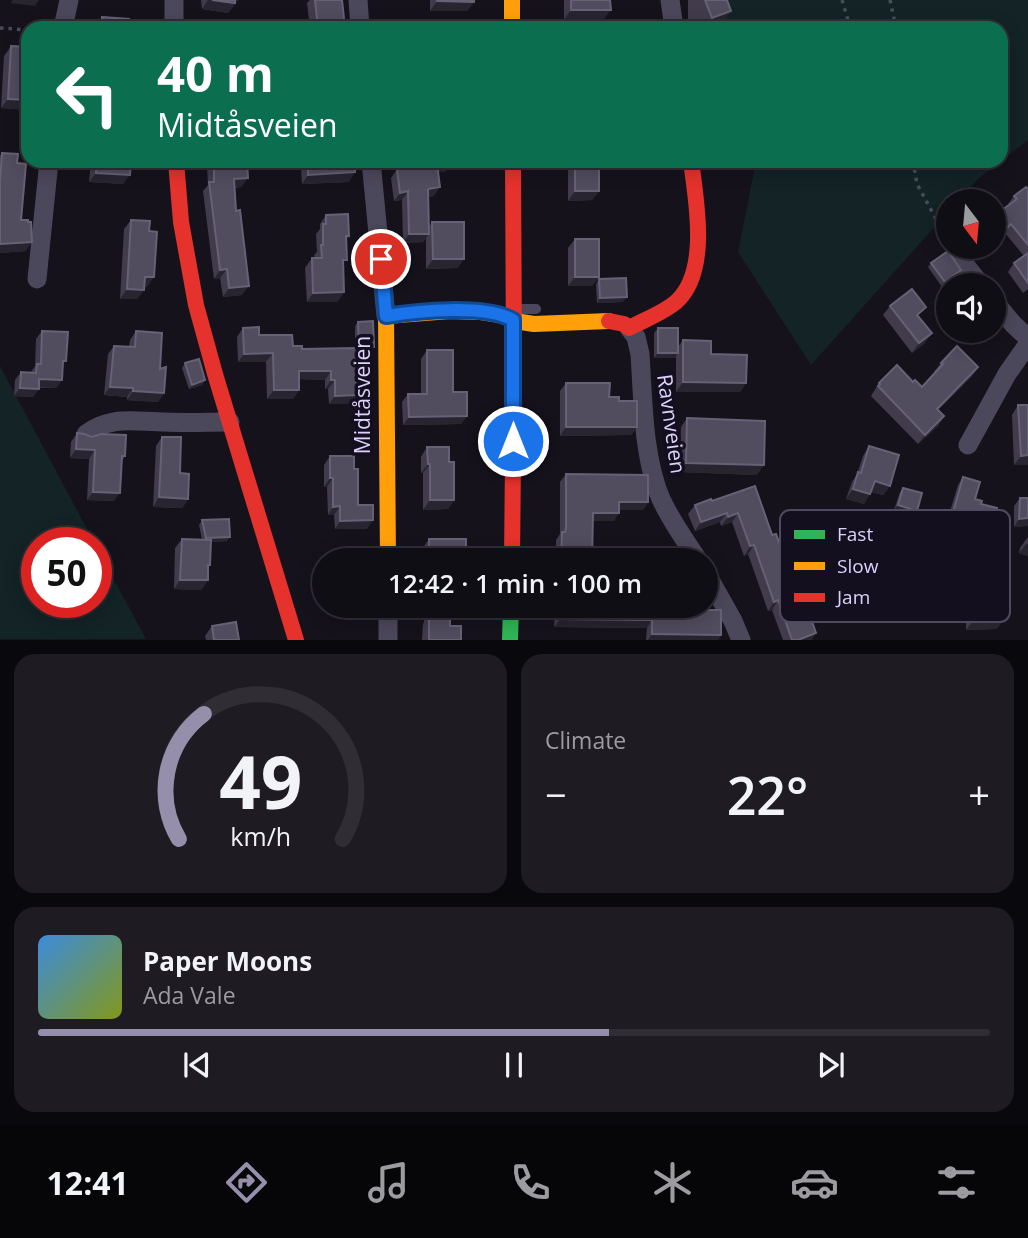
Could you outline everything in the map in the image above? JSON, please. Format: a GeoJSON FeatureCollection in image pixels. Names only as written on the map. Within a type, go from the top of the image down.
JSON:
{"type":"FeatureCollection","features":[{"type":"Feature","properties":{"kind":"street"},"geometry":{"type":"LineString","coordinates":[[64,21],[69,0]]}},
{"type":"Feature","properties":{"kind":"street"},"geometry":{"type":"LineString","coordinates":[[174,0],[174,21]]}},
{"type":"Feature","properties":{"kind":"street"},"geometry":{"type":"LineString","coordinates":[[358,0],[360,21]]}},
{"type":"Feature","properties":{"kind":"street"},"geometry":{"type":"LineString","coordinates":[[512,0],[512,21]]}},
{"type":"Feature","properties":{"kind":"street"},"geometry":{"type":"LineString","coordinates":[[670,0],[673,21]]}},
{"type":"Feature","properties":{"kind":"street"},"geometry":{"type":"LineString","coordinates":[[37,278],[48,168]]}},
{"type":"Feature","properties":{"kind":"street"},"geometry":{"type":"LineString","coordinates":[[177,168],[181,222],[196,305],[296,639]]}},
{"type":"Feature","properties":{"kind":"street"},"geometry":{"type":"LineString","coordinates":[[372,168],[386,316]]}},
{"type":"Feature","properties":{"kind":"street"},"geometry":{"type":"LineString","coordinates":[[512,548],[513,168]]}},
{"type":"Feature","properties":{"kind":"street"},"geometry":{"type":"LineString","coordinates":[[513,314],[534,324],[614,321],[629,328],[678,301],[692,281],[697,262],[692,168]]}},
{"type":"Feature","properties":{"kind":"street"},"geometry":{"type":"LineString","coordinates":[[961,259],[972,273]]}},
{"type":"Feature","properties":{"kind":"street","name":"Midtåsveien"},"geometry":{"type":"LineString","coordinates":[[388,548],[386,316],[470,312],[506,316],[513,314]]}},
{"type":"Feature","properties":{"kind":"street"},"geometry":{"type":"LineString","coordinates":[[1006,316],[1028,338]]}},
{"type":"Feature","properties":{"kind":"street","name":"Ravnveien"},"geometry":{"type":"LineString","coordinates":[[629,328],[636,337],[640,354],[648,448],[654,479],[660,498],[690,548]]}},
{"type":"Feature","properties":{"kind":"street"},"geometry":{"type":"LineString","coordinates":[[968,444],[1007,374],[1028,344]]}},
{"type":"Feature","properties":{"kind":"street"},"geometry":{"type":"LineString","coordinates":[[86,434],[103,423],[123,420],[230,422]]}},
{"type":"Feature","properties":{"kind":"street"},"geometry":{"type":"LineString","coordinates":[[718,594],[741,639]]}},
{"type":"Feature","properties":{"kind":"street"},"geometry":{"type":"LineString","coordinates":[[388,618],[388,639]]}},
{"type":"Feature","properties":{"kind":"street"},"geometry":{"type":"LineString","coordinates":[[510,639],[511,618]]}},
{"type":"Feature","properties":{"kind":"lane"},"geometry":{"type":"LineString","coordinates":[[513,314],[536,309]]}},
{"type":"Feature","properties":{"kind":"path"},"geometry":{"type":"LineString","coordinates":[[842,0],[848,21]]}},
{"type":"Feature","properties":{"kind":"path"},"geometry":{"type":"LineString","coordinates":[[890,0],[894,21]]}},
{"type":"Feature","properties":{"kind":"path"},"geometry":{"type":"LineString","coordinates":[[0,28],[21,30]]}},
{"type":"Feature","properties":{"kind":"path"},"geometry":{"type":"LineString","coordinates":[[915,168],[918,184],[936,221]]}},
{"type":"Feature","properties":{"kind":"shaded area"},"geometry":{"type":"Polygon","coordinates":[[[715,0],[1028,0],[1028,140],[1008,156],[1008,21],[716,21],[715,0]]]}},
{"type":"Feature","properties":{"kind":"shaded area"},"geometry":{"type":"Polygon","coordinates":[[[755,168],[992,168],[969,189],[936,189],[936,225],[811,365],[738,252],[755,168]]]}},
{"type":"Feature","properties":{"kind":"shaded area"},"geometry":{"type":"Polygon","coordinates":[[[0,366],[86,527],[21,527],[21,618],[112,618],[112,576],[146,639],[0,639],[0,366]]]}},
{"type":"Feature","properties":{"kind":"building"},"geometry":{"type":"Polygon","coordinates":[[[212,0],[235,0],[235,3],[212,0]]]}},
{"type":"Feature","properties":{"kind":"building"},"geometry":{"type":"Polygon","coordinates":[[[315,0],[342,0],[344,21],[317,21],[315,0]]]}},
{"type":"Feature","properties":{"kind":"building"},"geometry":{"type":"Polygon","coordinates":[[[474,0],[474,2],[437,1],[474,0]]]}},
{"type":"Feature","properties":{"kind":"building"},"geometry":{"type":"Polygon","coordinates":[[[571,0],[610,0],[611,10],[571,10],[571,0]]]}},
{"type":"Feature","properties":{"kind":"building"},"geometry":{"type":"Polygon","coordinates":[[[705,0],[727,0],[731,11],[712,18],[705,0]]]}},
{"type":"Feature","properties":{"kind":"building"},"geometry":{"type":"Polygon","coordinates":[[[102,17],[129,19],[129,21],[102,21],[102,17]]]}},
{"type":"Feature","properties":{"kind":"building"},"geometry":{"type":"Polygon","coordinates":[[[11,46],[21,47],[21,100],[8,99],[11,46]]]}},
{"type":"Feature","properties":{"kind":"building"},"geometry":{"type":"Polygon","coordinates":[[[2,153],[18,154],[17,163],[21,163],[21,168],[26,168],[21,220],[31,222],[32,242],[0,244],[2,153]]]}},
{"type":"Feature","properties":{"kind":"building"},"geometry":{"type":"Polygon","coordinates":[[[96,168],[130,168],[130,175],[96,173],[96,168]]]}},
{"type":"Feature","properties":{"kind":"building"},"geometry":{"type":"Polygon","coordinates":[[[214,168],[247,168],[248,178],[234,179],[236,211],[240,210],[249,286],[229,288],[227,269],[220,270],[209,182],[214,182],[214,168]]]}},
{"type":"Feature","properties":{"kind":"building"},"geometry":{"type":"Polygon","coordinates":[[[308,168],[355,168],[355,172],[308,175],[308,168]]]}},
{"type":"Feature","properties":{"kind":"building"},"geometry":{"type":"Polygon","coordinates":[[[438,168],[440,187],[428,189],[429,234],[409,234],[408,191],[400,193],[397,169],[438,168]]]}},
{"type":"Feature","properties":{"kind":"building"},"geometry":{"type":"Polygon","coordinates":[[[575,168],[599,168],[599,191],[575,191],[575,168]]]}},
{"type":"Feature","properties":{"kind":"building"},"geometry":{"type":"Polygon","coordinates":[[[1026,187],[1028,189],[1028,245],[1011,224],[1006,229],[1006,207],[1017,199],[1014,196],[1026,187]]]}},
{"type":"Feature","properties":{"kind":"building"},"geometry":{"type":"Polygon","coordinates":[[[348,214],[347,260],[343,260],[344,292],[313,293],[312,258],[322,258],[321,245],[326,215],[348,214]]]}},
{"type":"Feature","properties":{"kind":"building"},"geometry":{"type":"Polygon","coordinates":[[[131,220],[150,221],[149,231],[157,232],[154,277],[145,277],[144,290],[127,289],[131,220]]]}},
{"type":"Feature","properties":{"kind":"building"},"geometry":{"type":"Polygon","coordinates":[[[432,222],[464,222],[464,259],[433,259],[432,222]]]}},
{"type":"Feature","properties":{"kind":"building"},"geometry":{"type":"Polygon","coordinates":[[[575,239],[599,239],[599,277],[575,277],[575,239]]]}},
{"type":"Feature","properties":{"kind":"building"},"geometry":{"type":"Polygon","coordinates":[[[1028,253],[1028,283],[1014,263],[1028,253]]]}},
{"type":"Feature","properties":{"kind":"building"},"geometry":{"type":"Polygon","coordinates":[[[937,259],[953,259],[961,270],[957,273],[938,273],[931,263],[937,259]]]}},
{"type":"Feature","properties":{"kind":"building"},"geometry":{"type":"Polygon","coordinates":[[[626,278],[627,297],[600,298],[599,279],[626,278]]]}},
{"type":"Feature","properties":{"kind":"building"},"geometry":{"type":"Polygon","coordinates":[[[912,289],[926,307],[917,315],[932,333],[919,343],[890,306],[912,289]]]}},
{"type":"Feature","properties":{"kind":"building"},"geometry":{"type":"Polygon","coordinates":[[[373,321],[374,347],[359,347],[358,322],[373,321]]]}},
{"type":"Feature","properties":{"kind":"building"},"geometry":{"type":"Polygon","coordinates":[[[259,327],[259,335],[292,335],[293,346],[302,346],[302,349],[356,348],[357,395],[335,396],[335,380],[331,380],[331,371],[299,371],[299,390],[274,390],[273,353],[244,354],[243,328],[259,327]]]}},
{"type":"Feature","properties":{"kind":"building"},"geometry":{"type":"Polygon","coordinates":[[[658,328],[678,328],[678,353],[658,353],[658,328]]]}},
{"type":"Feature","properties":{"kind":"building"},"geometry":{"type":"Polygon","coordinates":[[[42,331],[68,332],[62,380],[39,379],[39,389],[20,388],[21,372],[36,373],[37,364],[41,364],[42,331]]]}},
{"type":"Feature","properties":{"kind":"building"},"geometry":{"type":"Polygon","coordinates":[[[136,331],[162,333],[160,369],[166,367],[164,393],[110,387],[114,346],[135,347],[136,331]]]}},
{"type":"Feature","properties":{"kind":"building"},"geometry":{"type":"Polygon","coordinates":[[[683,340],[711,341],[711,354],[747,355],[746,383],[683,382],[683,340]]]}},
{"type":"Feature","properties":{"kind":"building"},"geometry":{"type":"Polygon","coordinates":[[[957,346],[978,367],[937,409],[944,416],[925,435],[878,386],[879,383],[897,365],[913,382],[915,380],[922,387],[957,346]]]}},
{"type":"Feature","properties":{"kind":"building"},"geometry":{"type":"Polygon","coordinates":[[[427,350],[453,350],[453,392],[467,392],[467,416],[409,417],[408,394],[427,394],[427,350]]]}},
{"type":"Feature","properties":{"kind":"building"},"geometry":{"type":"Polygon","coordinates":[[[199,359],[205,380],[192,385],[185,363],[199,359]]]}},
{"type":"Feature","properties":{"kind":"building"},"geometry":{"type":"Polygon","coordinates":[[[566,383],[610,383],[609,397],[619,397],[619,401],[637,401],[637,427],[566,427],[566,383]]]}},
{"type":"Feature","properties":{"kind":"building"},"geometry":{"type":"Polygon","coordinates":[[[1018,405],[1028,405],[1028,455],[1021,456],[1018,405]]]}},
{"type":"Feature","properties":{"kind":"building"},"geometry":{"type":"Polygon","coordinates":[[[687,418],[765,421],[764,465],[686,463],[687,418]]]}},
{"type":"Feature","properties":{"kind":"building"},"geometry":{"type":"Polygon","coordinates":[[[77,433],[92,437],[101,434],[126,435],[120,493],[93,492],[95,450],[76,449],[77,433]]]}},
{"type":"Feature","properties":{"kind":"building"},"geometry":{"type":"Polygon","coordinates":[[[162,437],[181,437],[180,473],[189,474],[188,499],[159,497],[162,437]]]}},
{"type":"Feature","properties":{"kind":"building"},"geometry":{"type":"Polygon","coordinates":[[[869,446],[899,455],[890,486],[875,481],[870,494],[853,489],[869,446]]]}},
{"type":"Feature","properties":{"kind":"building"},"geometry":{"type":"Polygon","coordinates":[[[427,447],[449,447],[449,462],[454,462],[454,500],[430,500],[427,447]]]}},
{"type":"Feature","properties":{"kind":"building"},"geometry":{"type":"Polygon","coordinates":[[[330,456],[354,456],[354,469],[358,469],[358,505],[373,505],[373,520],[340,521],[340,506],[333,507],[330,456]]]}},
{"type":"Feature","properties":{"kind":"building"},"geometry":{"type":"Polygon","coordinates":[[[566,474],[648,475],[648,502],[619,502],[619,513],[593,513],[592,548],[561,548],[562,532],[565,532],[566,474]]]}},
{"type":"Feature","properties":{"kind":"building"},"geometry":{"type":"Polygon","coordinates":[[[963,477],[980,482],[975,499],[982,501],[981,504],[997,508],[996,510],[954,510],[963,477]]]}},
{"type":"Feature","properties":{"kind":"building"},"geometry":{"type":"Polygon","coordinates":[[[755,486],[772,535],[776,534],[780,545],[780,606],[778,600],[774,602],[754,545],[750,546],[738,513],[728,517],[727,513],[701,522],[695,505],[711,499],[712,501],[755,486]]]}},
{"type":"Feature","properties":{"kind":"building"},"geometry":{"type":"Polygon","coordinates":[[[903,488],[922,493],[917,510],[898,505],[903,488]]]}},
{"type":"Feature","properties":{"kind":"building"},"geometry":{"type":"Polygon","coordinates":[[[1020,498],[1028,498],[1028,518],[1019,519],[1020,498]]]}},
{"type":"Feature","properties":{"kind":"building"},"geometry":{"type":"Polygon","coordinates":[[[229,519],[230,537],[206,538],[202,520],[229,519]]]}},
{"type":"Feature","properties":{"kind":"building"},"geometry":{"type":"Polygon","coordinates":[[[182,539],[211,540],[208,580],[180,580],[182,539]]]}},
{"type":"Feature","properties":{"kind":"building"},"geometry":{"type":"Polygon","coordinates":[[[429,539],[466,539],[466,548],[429,548],[429,539]]]}},
{"type":"Feature","properties":{"kind":"building"},"geometry":{"type":"Polygon","coordinates":[[[718,610],[721,610],[721,635],[652,634],[652,620],[560,619],[718,618],[718,610]]]}},
{"type":"Feature","properties":{"kind":"building"},"geometry":{"type":"Polygon","coordinates":[[[429,618],[450,618],[450,626],[461,626],[461,640],[429,640],[429,618]]]}},
{"type":"Feature","properties":{"kind":"building"},"geometry":{"type":"Polygon","coordinates":[[[236,622],[239,640],[214,640],[212,626],[236,622]]]}},
{"type":"Feature","properties":{"kind":"building"},"geometry":{"type":"Polygon","coordinates":[[[786,622],[812,622],[816,633],[792,640],[786,622]]]}},
{"type":"Feature","properties":{"kind":"traffic: fast"},"geometry":{"type":"LineString","coordinates":[[510,640],[511,618]]}},
{"type":"Feature","properties":{"kind":"traffic: slow"},"geometry":{"type":"LineString","coordinates":[[512,0],[512,21]]}},
{"type":"Feature","properties":{"kind":"traffic: slow"},"geometry":{"type":"LineString","coordinates":[[388,548],[386,316],[450,311],[481,312],[534,324],[609,321]]}},
{"type":"Feature","properties":{"kind":"traffic: jam"},"geometry":{"type":"LineString","coordinates":[[177,168],[181,222],[196,305],[296,640]]}},
{"type":"Feature","properties":{"kind":"traffic: jam"},"geometry":{"type":"LineString","coordinates":[[512,548],[513,168]]}},
{"type":"Feature","properties":{"kind":"traffic: jam"},"geometry":{"type":"LineString","coordinates":[[609,321],[624,324],[629,328],[671,306],[687,289],[697,254],[698,235],[692,168]]}},
{"type":"Feature","properties":{"kind":"route"},"geometry":{"type":"LineString","coordinates":[[381,259],[386,316],[450,311],[481,312],[506,316],[513,320],[513,441]]}}]}
